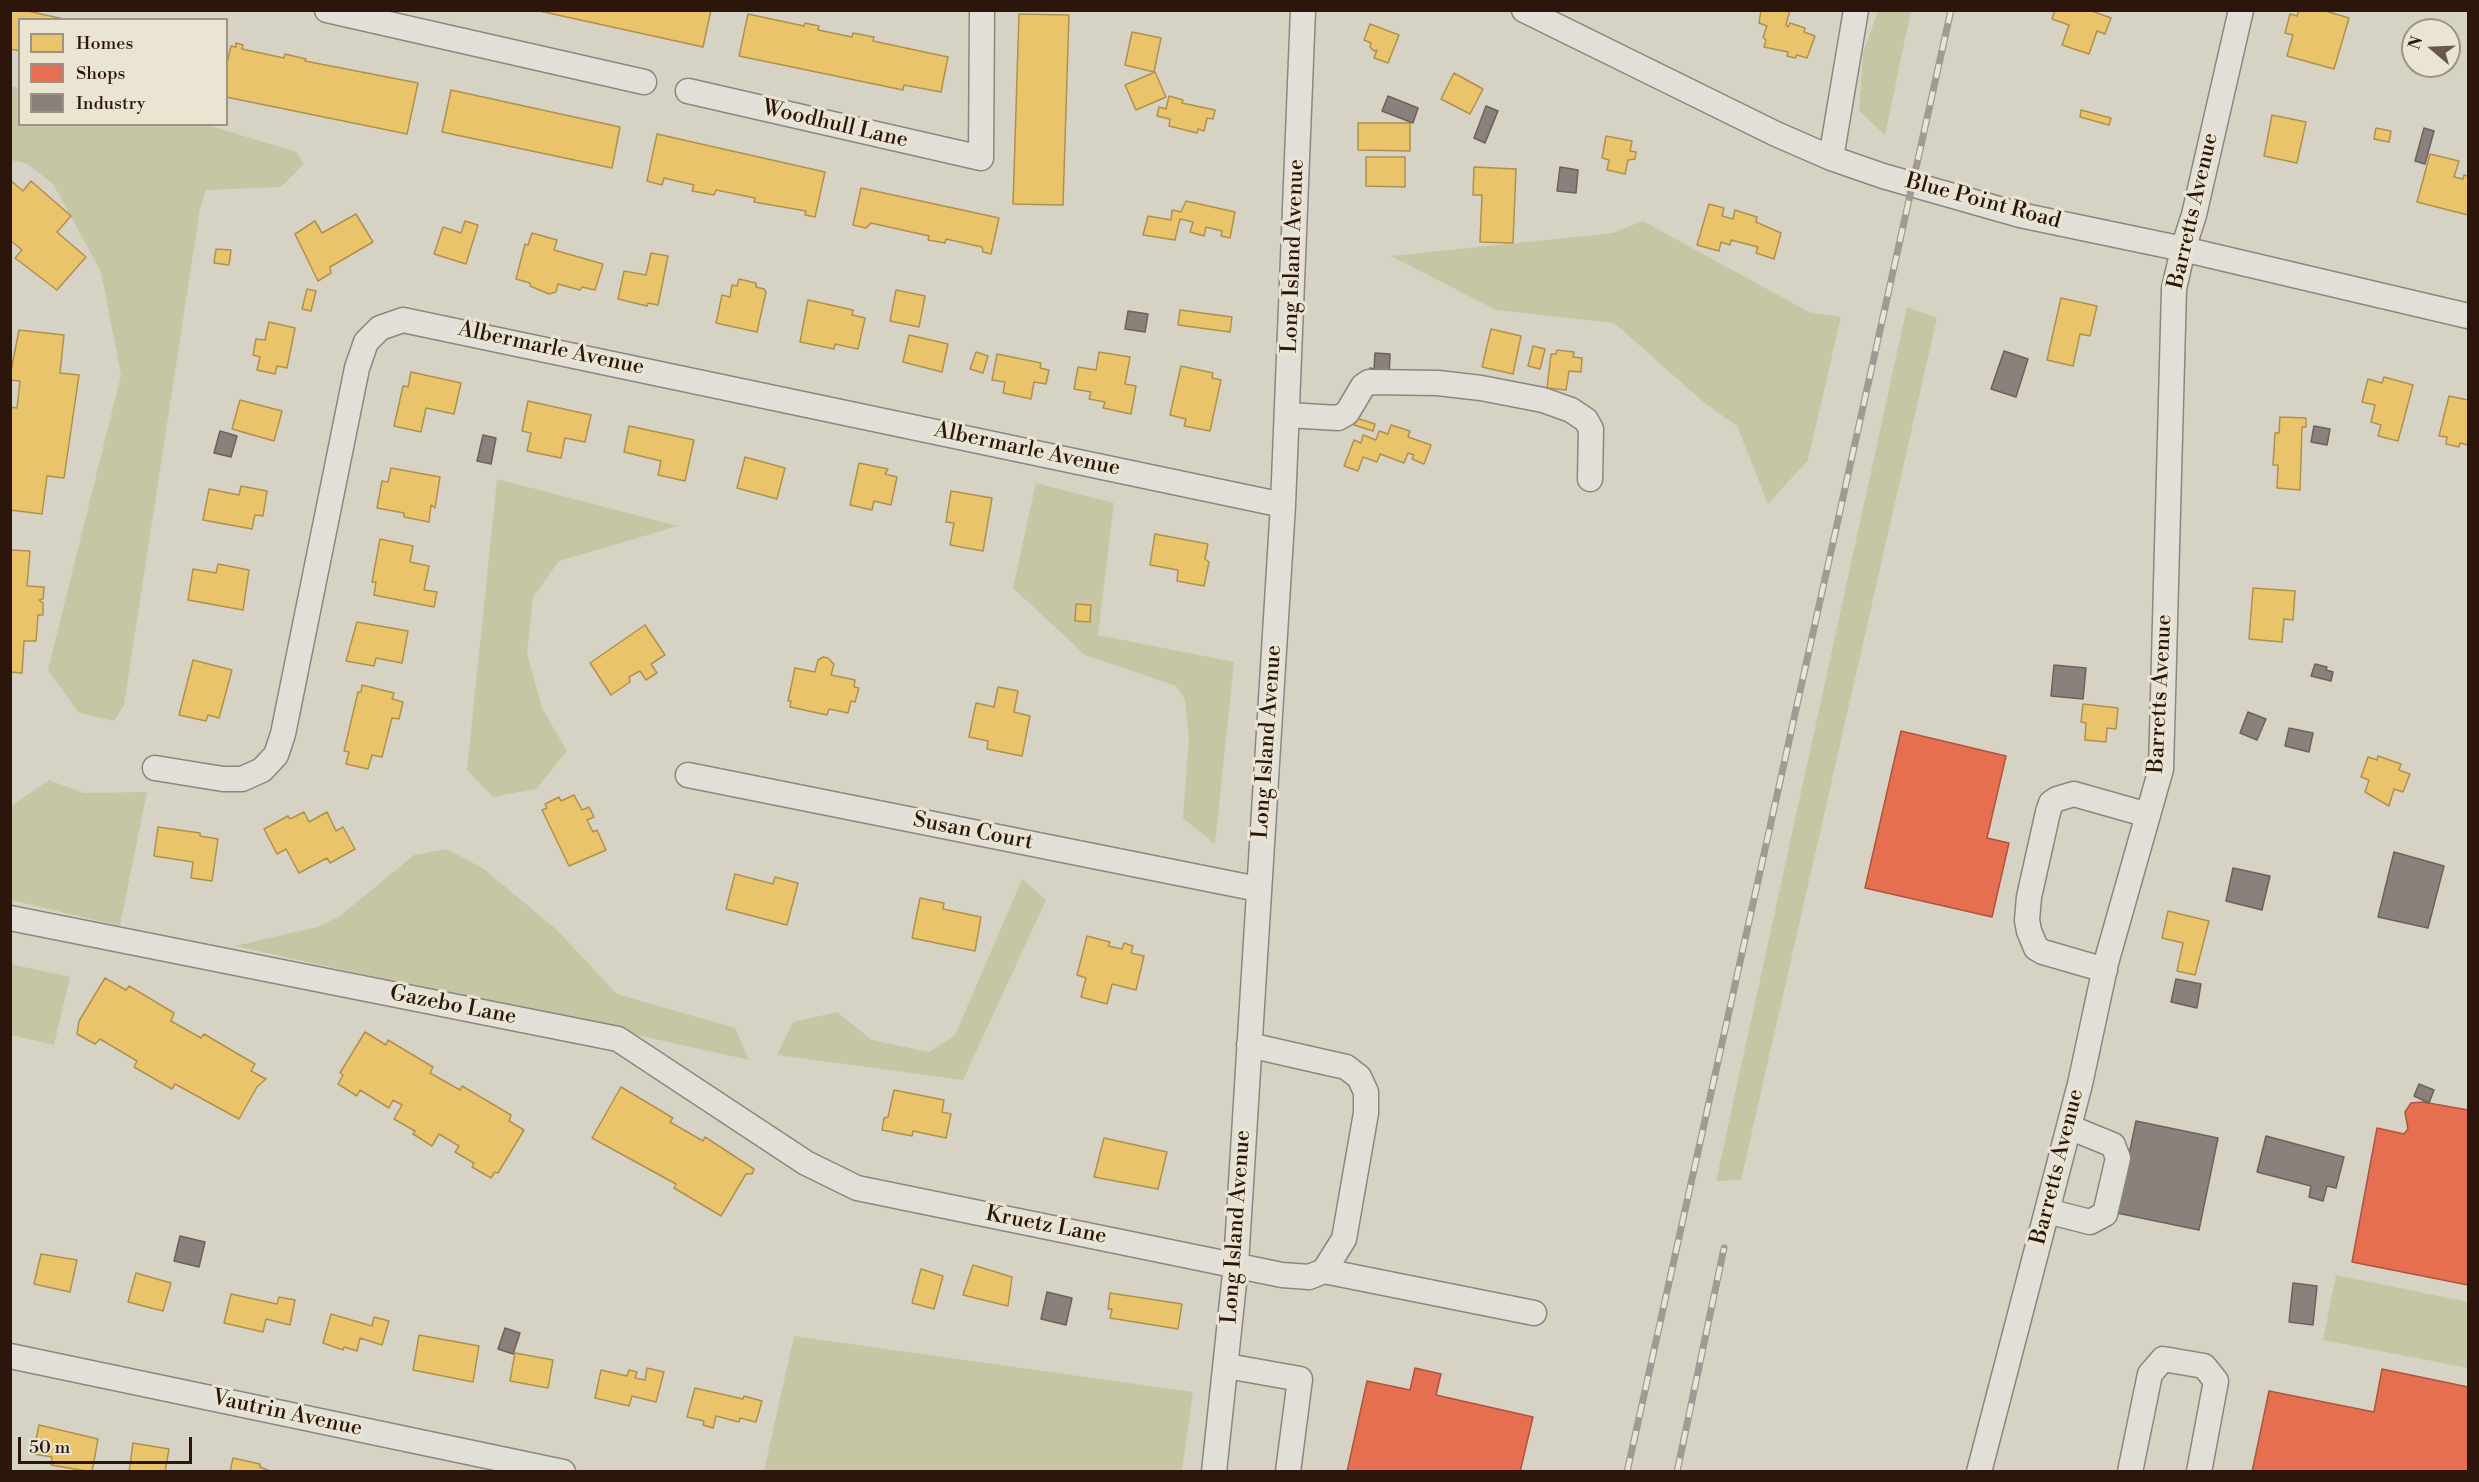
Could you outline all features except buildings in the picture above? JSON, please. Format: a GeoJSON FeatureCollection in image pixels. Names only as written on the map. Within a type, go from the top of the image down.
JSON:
{"type":"FeatureCollection","features":[{"type":"Feature","properties":{"kind":"street"},"geometry":{"type":"LineString","coordinates":[[327,10],[405,19],[644,82]]}},
{"type":"Feature","properties":{"kind":"street","name":"Woodhull Lane"},"geometry":{"type":"LineString","coordinates":[[688,92],[981,158],[982,10]]}},
{"type":"Feature","properties":{"kind":"street","name":"Long Island Avenue"},"geometry":{"type":"LineString","coordinates":[[1214,1472],[1236,1264],[1283,505],[1303,10]]}},
{"type":"Feature","properties":{"kind":"street","name":"Blue Point Road"},"geometry":{"type":"LineString","coordinates":[[1524,10],[1749,122],[1831,158],[2020,215],[2182,249],[2469,316]]}},
{"type":"Feature","properties":{"kind":"street"},"geometry":{"type":"LineString","coordinates":[[1831,158],[1856,10]]}},
{"type":"Feature","properties":{"kind":"street","name":"Barretts Avenue"},"geometry":{"type":"LineString","coordinates":[[1979,1472],[2069,1127],[2105,970],[2161,769],[2173,306],[2182,249],[2194,215],[2241,10]]}},
{"type":"Feature","properties":{"kind":"street","name":"Albermarle Avenue"},"geometry":{"type":"LineString","coordinates":[[155,768],[223,779],[242,779],[262,770],[276,755],[283,734],[357,368],[366,342],[380,328],[403,320],[1283,505]]}},
{"type":"Feature","properties":{"kind":"street"},"geometry":{"type":"LineString","coordinates":[[1288,414],[1338,418],[1347,413],[1363,386],[1369,382],[1438,382],[1481,387],[1533,398],[1571,410],[1586,420],[1591,429],[1590,479]]}},
{"type":"Feature","properties":{"kind":"street","name":"Susan Court"},"geometry":{"type":"LineString","coordinates":[[688,775],[1258,889]]}},
{"type":"Feature","properties":{"kind":"street"},"geometry":{"type":"LineString","coordinates":[[2105,970],[2043,952],[2036,948],[2029,931],[2027,920],[2030,897],[2051,803],[2074,794],[2148,815]]}},
{"type":"Feature","properties":{"kind":"street","name":"Gazebo Lane"},"geometry":{"type":"LineString","coordinates":[[10,918],[618,1039],[806,1163],[857,1188]]}},
{"type":"Feature","properties":{"kind":"street"},"geometry":{"type":"LineString","coordinates":[[1249,1045],[1346,1067],[1359,1077],[1366,1092],[1366,1113],[1344,1239],[1324,1271],[1534,1313]]}},
{"type":"Feature","properties":{"kind":"street"},"geometry":{"type":"LineString","coordinates":[[2047,1211],[2090,1222],[2105,1214],[2118,1158],[2113,1144],[2069,1127]]}},
{"type":"Feature","properties":{"kind":"street","name":"Kruetz Lane"},"geometry":{"type":"LineString","coordinates":[[857,1188],[1282,1275],[1309,1277],[1324,1271]]}},
{"type":"Feature","properties":{"kind":"street","name":"Vautrin Avenue"},"geometry":{"type":"LineString","coordinates":[[10,1356],[563,1472]]}},
{"type":"Feature","properties":{"kind":"street"},"geometry":{"type":"LineString","coordinates":[[2130,1472],[2150,1374],[2163,1359],[2204,1366],[2216,1381],[2199,1472]]}},
{"type":"Feature","properties":{"kind":"street"},"geometry":{"type":"LineString","coordinates":[[1227,1366],[1300,1379],[1288,1472]]}},
{"type":"Feature","properties":{"kind":"green space"},"geometry":{"type":"Polygon","coordinates":[[[1878,11],[1911,11],[1885,135],[1859,111],[1863,53],[1878,11]]]}},
{"type":"Feature","properties":{"kind":"green space"},"geometry":{"type":"Polygon","coordinates":[[[10,86],[18,88],[18,126],[210,126],[297,152],[304,164],[281,187],[206,190],[200,209],[124,705],[114,721],[79,713],[48,670],[121,375],[101,272],[53,184],[28,164],[11,160],[10,86]]]}},
{"type":"Feature","properties":{"kind":"green space"},"geometry":{"type":"Polygon","coordinates":[[[1643,221],[1809,312],[1841,317],[1808,460],[1768,504],[1737,426],[1707,405],[1614,323],[1496,310],[1391,256],[1613,233],[1643,221]]]}},
{"type":"Feature","properties":{"kind":"green space"},"geometry":{"type":"Polygon","coordinates":[[[1907,307],[1937,318],[1741,1180],[1716,1181],[1907,307]]]}},
{"type":"Feature","properties":{"kind":"green space"},"geometry":{"type":"Polygon","coordinates":[[[497,479],[678,526],[559,561],[533,597],[527,653],[542,708],[567,751],[536,789],[493,797],[467,770],[497,479]]]}},
{"type":"Feature","properties":{"kind":"green space"},"geometry":{"type":"Polygon","coordinates":[[[1036,483],[1114,503],[1098,635],[1234,662],[1215,844],[1183,818],[1189,739],[1185,700],[1176,686],[1085,655],[1013,588],[1036,483]]]}},
{"type":"Feature","properties":{"kind":"green space"},"geometry":{"type":"Polygon","coordinates":[[[49,780],[84,793],[147,792],[120,926],[11,900],[11,806],[49,780]]]}},
{"type":"Feature","properties":{"kind":"green space"},"geometry":{"type":"Polygon","coordinates":[[[447,849],[484,869],[556,929],[617,994],[735,1028],[749,1060],[235,946],[317,927],[340,916],[414,855],[447,849]]]}},
{"type":"Feature","properties":{"kind":"green space"},"geometry":{"type":"Polygon","coordinates":[[[1022,879],[1046,900],[963,1080],[777,1055],[793,1022],[837,1012],[872,1040],[929,1052],[955,1035],[1022,879]]]}},
{"type":"Feature","properties":{"kind":"green space"},"geometry":{"type":"Polygon","coordinates":[[[11,964],[70,977],[54,1045],[11,1035],[11,964]]]}},
{"type":"Feature","properties":{"kind":"green space"},"geometry":{"type":"Polygon","coordinates":[[[2336,1275],[2468,1302],[2468,1368],[2323,1340],[2336,1275]]]}},
{"type":"Feature","properties":{"kind":"green space"},"geometry":{"type":"Polygon","coordinates":[[[794,1336],[1193,1392],[1182,1471],[764,1471],[794,1336]]]}},
{"type":"Feature","properties":{"kind":"railway"},"geometry":{"type":"LineString","coordinates":[[1627,1472],[1951,10]]}},
{"type":"Feature","properties":{"kind":"railway"},"geometry":{"type":"LineString","coordinates":[[1677,1472],[1724,1248]]}}]}
